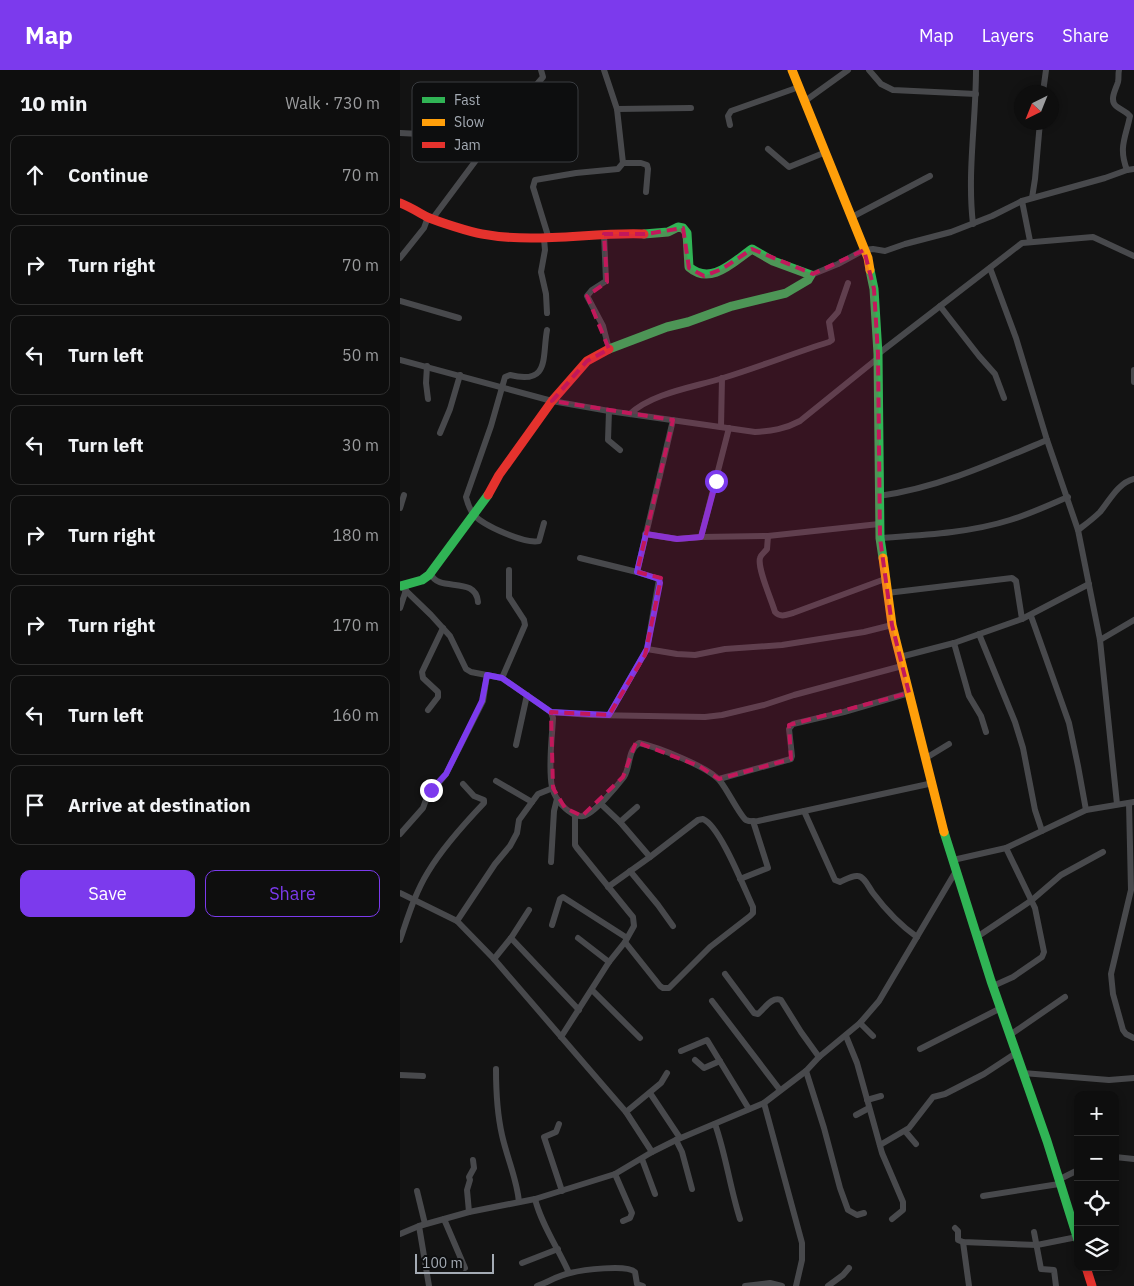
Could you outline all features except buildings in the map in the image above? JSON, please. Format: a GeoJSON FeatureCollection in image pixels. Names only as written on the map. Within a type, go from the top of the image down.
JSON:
{"type":"FeatureCollection","features":[{"type":"Feature","properties":{"kind":"street"},"geometry":{"type":"LineString","coordinates":[[539,82],[543,75],[541,70]]}},
{"type":"Feature","properties":{"kind":"street"},"geometry":{"type":"LineString","coordinates":[[547,313],[546,294],[541,272],[546,239],[533,187],[535,180],[576,173],[618,169],[623,163],[617,109],[604,70]]}},
{"type":"Feature","properties":{"kind":"street"},"geometry":{"type":"LineString","coordinates":[[792,70],[852,217],[864,250],[874,289],[878,356],[880,538],[892,625],[908,693],[956,870],[1074,1230]]}},
{"type":"Feature","properties":{"kind":"street"},"geometry":{"type":"LineString","coordinates":[[805,101],[848,70]]}},
{"type":"Feature","properties":{"kind":"street"},"geometry":{"type":"LineString","coordinates":[[869,70],[881,84],[893,90],[976,94]]}},
{"type":"Feature","properties":{"kind":"street"},"geometry":{"type":"LineString","coordinates":[[973,224],[971,166],[976,70]]}},
{"type":"Feature","properties":{"kind":"street"},"geometry":{"type":"LineString","coordinates":[[1044,85],[1046,70]]}},
{"type":"Feature","properties":{"kind":"street"},"geometry":{"type":"LineString","coordinates":[[402,587],[422,581],[431,574],[442,556],[491,491],[499,475],[552,401],[588,360],[609,349],[667,327],[688,322],[732,306],[786,293],[808,280],[811,275],[838,264],[864,250],[885,251],[973,224],[1022,201],[1105,178],[1130,169],[1124,162],[1122,146],[1130,116],[1129,113],[1114,103],[1114,90],[1119,70]]}},
{"type":"Feature","properties":{"kind":"street"},"geometry":{"type":"LineString","coordinates":[[730,125],[728,116],[731,111],[799,87]]}},
{"type":"Feature","properties":{"kind":"street"},"geometry":{"type":"LineString","coordinates":[[617,109],[691,108]]}},
{"type":"Feature","properties":{"kind":"street"},"geometry":{"type":"LineString","coordinates":[[1032,198],[1039,130]]}},
{"type":"Feature","properties":{"kind":"street"},"geometry":{"type":"LineString","coordinates":[[768,150],[789,167],[826,152]]}},
{"type":"Feature","properties":{"kind":"street"},"geometry":{"type":"LineString","coordinates":[[400,258],[474,162]]}},
{"type":"Feature","properties":{"kind":"street"},"geometry":{"type":"LineString","coordinates":[[623,163],[647,164],[646,192]]}},
{"type":"Feature","properties":{"kind":"street"},"geometry":{"type":"LineString","coordinates":[[852,217],[930,176]]}},
{"type":"Feature","properties":{"kind":"street"},"geometry":{"type":"LineString","coordinates":[[1022,201],[1030,241]]}},
{"type":"Feature","properties":{"kind":"street"},"geometry":{"type":"LineString","coordinates":[[400,203],[414,208],[431,218],[481,234],[546,239],[604,234],[646,234],[668,232],[678,227],[683,228],[687,232],[690,268],[700,275],[707,275],[722,269],[752,249],[773,261],[811,275]]}},
{"type":"Feature","properties":{"kind":"street"},"geometry":{"type":"LineString","coordinates":[[604,234],[606,281],[592,290],[587,296],[603,326],[609,349]]}},
{"type":"Feature","properties":{"kind":"street"},"geometry":{"type":"LineString","coordinates":[[400,360],[552,401],[755,432],[774,431],[800,421],[940,306],[1022,242],[1093,237],[1134,256]]}},
{"type":"Feature","properties":{"kind":"street"},"geometry":{"type":"LineString","coordinates":[[990,268],[1016,338],[1047,440],[1078,530],[1100,640],[1116,804]]}},
{"type":"Feature","properties":{"kind":"street"},"geometry":{"type":"LineString","coordinates":[[630,414],[638,407],[650,401],[678,390],[722,378],[830,342],[832,340],[830,322],[838,312],[848,283]]}},
{"type":"Feature","properties":{"kind":"street"},"geometry":{"type":"LineString","coordinates":[[400,301],[459,318]]}},
{"type":"Feature","properties":{"kind":"street"},"geometry":{"type":"LineString","coordinates":[[940,306],[979,356],[996,374],[1004,398]]}},
{"type":"Feature","properties":{"kind":"street"},"geometry":{"type":"LineString","coordinates":[[544,523],[540,541],[532,542],[525,540],[480,520],[468,506],[466,497],[491,426],[505,377],[508,375],[527,378],[542,368],[547,330]]}},
{"type":"Feature","properties":{"kind":"street"},"geometry":{"type":"LineString","coordinates":[[427,366],[426,383],[428,399]]}},
{"type":"Feature","properties":{"kind":"street"},"geometry":{"type":"LineString","coordinates":[[1134,370],[1134,382]]}},
{"type":"Feature","properties":{"kind":"street"},"geometry":{"type":"LineString","coordinates":[[440,433],[450,409],[460,375]]}},
{"type":"Feature","properties":{"kind":"street"},"geometry":{"type":"LineString","coordinates":[[721,427],[722,378]]}},
{"type":"Feature","properties":{"kind":"street"},"geometry":{"type":"LineString","coordinates":[[609,411],[608,440],[620,450]]}},
{"type":"Feature","properties":{"kind":"street"},"geometry":{"type":"LineString","coordinates":[[637,572],[673,420]]}},
{"type":"Feature","properties":{"kind":"street"},"geometry":{"type":"LineString","coordinates":[[701,537],[729,428]]}},
{"type":"Feature","properties":{"kind":"street"},"geometry":{"type":"LineString","coordinates":[[879,496],[914,490],[948,480],[1047,440]]}},
{"type":"Feature","properties":{"kind":"street"},"geometry":{"type":"LineString","coordinates":[[1078,530],[1094,517],[1126,482],[1134,479]]}},
{"type":"Feature","properties":{"kind":"street"},"geometry":{"type":"LineString","coordinates":[[400,508],[404,495]]}},
{"type":"Feature","properties":{"kind":"street"},"geometry":{"type":"LineString","coordinates":[[880,538],[952,532],[993,525],[1012,520],[1068,498]]}},
{"type":"Feature","properties":{"kind":"street"},"geometry":{"type":"LineString","coordinates":[[646,534],[677,539],[768,536],[879,524]]}},
{"type":"Feature","properties":{"kind":"street"},"geometry":{"type":"LineString","coordinates":[[768,536],[767,549],[761,555],[759,561],[775,612],[778,615],[783,616],[800,611],[885,579]]}},
{"type":"Feature","properties":{"kind":"street"},"geometry":{"type":"LineString","coordinates":[[580,558],[656,577],[660,583],[647,649],[609,715]]}},
{"type":"Feature","properties":{"kind":"street"},"geometry":{"type":"LineString","coordinates":[[502,678],[525,625],[524,620],[509,597],[509,570]]}},
{"type":"Feature","properties":{"kind":"street"},"geometry":{"type":"LineString","coordinates":[[431,574],[433,579],[438,582],[470,588],[478,597],[478,602]]}},
{"type":"Feature","properties":{"kind":"street"},"geometry":{"type":"LineString","coordinates":[[887,593],[1012,578],[1016,581],[1022,619]]}},
{"type":"Feature","properties":{"kind":"street"},"geometry":{"type":"LineString","coordinates":[[402,587],[450,636],[466,669],[471,672],[502,678],[551,712],[685,717],[722,715],[777,701],[901,662],[1031,616],[1089,584]]}},
{"type":"Feature","properties":{"kind":"street"},"geometry":{"type":"LineString","coordinates":[[400,608],[402,587]]}},
{"type":"Feature","properties":{"kind":"street"},"geometry":{"type":"LineString","coordinates":[[1031,616],[1069,723],[1086,810]]}},
{"type":"Feature","properties":{"kind":"street"},"geometry":{"type":"LineString","coordinates":[[1100,640],[1134,620]]}},
{"type":"Feature","properties":{"kind":"street"},"geometry":{"type":"LineString","coordinates":[[647,649],[695,655],[725,649],[782,645],[864,632],[892,625]]}},
{"type":"Feature","properties":{"kind":"street"},"geometry":{"type":"LineString","coordinates":[[428,710],[438,697],[438,692],[423,678],[422,672],[443,628]]}},
{"type":"Feature","properties":{"kind":"street"},"geometry":{"type":"LineString","coordinates":[[979,634],[1015,722],[1023,748],[1035,810],[1042,831]]}},
{"type":"Feature","properties":{"kind":"street"},"geometry":{"type":"LineString","coordinates":[[954,644],[969,696],[981,716],[986,732]]}},
{"type":"Feature","properties":{"kind":"street"},"geometry":{"type":"LineString","coordinates":[[400,834],[423,808],[427,797],[446,774],[482,701],[487,675]]}},
{"type":"Feature","properties":{"kind":"street"},"geometry":{"type":"LineString","coordinates":[[718,779],[791,759],[789,729],[793,724],[844,712],[908,693]]}},
{"type":"Feature","properties":{"kind":"street"},"geometry":{"type":"LineString","coordinates":[[516,745],[527,695]]}},
{"type":"Feature","properties":{"kind":"street"},"geometry":{"type":"LineString","coordinates":[[551,712],[553,718],[552,788],[557,799],[575,816],[590,813],[623,777],[634,746],[639,743],[699,766],[718,779],[731,796],[742,817],[748,821],[933,783]]}},
{"type":"Feature","properties":{"kind":"street"},"geometry":{"type":"LineString","coordinates":[[926,758],[949,744]]}},
{"type":"Feature","properties":{"kind":"street"},"geometry":{"type":"LineString","coordinates":[[496,781],[532,802]]}},
{"type":"Feature","properties":{"kind":"street"},"geometry":{"type":"LineString","coordinates":[[400,940],[414,899],[428,872],[439,856],[484,803],[482,799],[474,796],[464,784]]}},
{"type":"Feature","properties":{"kind":"street"},"geometry":{"type":"LineString","coordinates":[[457,921],[495,864],[510,846],[517,833],[519,820],[538,794],[552,788]]}},
{"type":"Feature","properties":{"kind":"street"},"geometry":{"type":"LineString","coordinates":[[551,862],[554,811],[557,799]]}},
{"type":"Feature","properties":{"kind":"street"},"geometry":{"type":"LineString","coordinates":[[600,803],[620,822],[650,857]]}},
{"type":"Feature","properties":{"kind":"street"},"geometry":{"type":"LineString","coordinates":[[953,860],[1006,848],[1086,810],[1131,803],[1131,890],[1111,979],[1123,1030],[1134,1038]]}},
{"type":"Feature","properties":{"kind":"street"},"geometry":{"type":"LineString","coordinates":[[620,822],[637,807]]}},
{"type":"Feature","properties":{"kind":"street"},"geometry":{"type":"LineString","coordinates":[[804,811],[835,880],[840,882],[858,876],[864,879],[873,894],[893,916],[917,937]]}},
{"type":"Feature","properties":{"kind":"street"},"geometry":{"type":"LineString","coordinates":[[561,1037],[634,926],[632,917],[575,846],[575,816]]}},
{"type":"Feature","properties":{"kind":"street"},"geometry":{"type":"LineString","coordinates":[[552,925],[560,899],[563,897],[626,940],[660,986],[670,988],[710,947],[753,913],[753,907],[740,879],[712,826],[703,819],[693,824],[608,887]]}},
{"type":"Feature","properties":{"kind":"street"},"geometry":{"type":"LineString","coordinates":[[740,879],[768,868],[753,821]]}},
{"type":"Feature","properties":{"kind":"street"},"geometry":{"type":"LineString","coordinates":[[993,986],[1013,976],[1043,955],[1036,908],[1006,848]]}},
{"type":"Feature","properties":{"kind":"street"},"geometry":{"type":"LineString","coordinates":[[977,937],[1032,900],[1061,875],[1103,852]]}},
{"type":"Feature","properties":{"kind":"street"},"geometry":{"type":"LineString","coordinates":[[400,1234],[422,1225],[469,1212],[562,1192],[615,1174],[652,1152],[764,1102],[806,1071],[819,1057],[846,1036],[879,1001],[956,870]]}},
{"type":"Feature","properties":{"kind":"street"},"geometry":{"type":"LineString","coordinates":[[630,871],[673,926]]}},
{"type":"Feature","properties":{"kind":"street"},"geometry":{"type":"LineString","coordinates":[[400,893],[457,921],[494,959],[626,1112],[652,1152]]}},
{"type":"Feature","properties":{"kind":"street"},"geometry":{"type":"LineString","coordinates":[[494,959],[512,938],[529,910]]}},
{"type":"Feature","properties":{"kind":"street"},"geometry":{"type":"LineString","coordinates":[[512,938],[579,1010]]}},
{"type":"Feature","properties":{"kind":"street"},"geometry":{"type":"LineString","coordinates":[[578,938],[609,962]]}},
{"type":"Feature","properties":{"kind":"street"},"geometry":{"type":"LineString","coordinates":[[725,974],[754,1014],[758,1014],[774,999],[782,1000],[819,1057]]}},
{"type":"Feature","properties":{"kind":"street"},"geometry":{"type":"LineString","coordinates":[[592,990],[640,1038]]}},
{"type":"Feature","properties":{"kind":"street"},"geometry":{"type":"LineString","coordinates":[[1010,1036],[1065,997]]}},
{"type":"Feature","properties":{"kind":"street"},"geometry":{"type":"LineString","coordinates":[[712,1001],[780,1090]]}},
{"type":"Feature","properties":{"kind":"street"},"geometry":{"type":"LineString","coordinates":[[920,1049],[1001,1008]]}},
{"type":"Feature","properties":{"kind":"street"},"geometry":{"type":"LineString","coordinates":[[860,1023],[874,1036]]}},
{"type":"Feature","properties":{"kind":"street"},"geometry":{"type":"LineString","coordinates":[[846,1036],[857,1063],[890,1176],[903,1206],[900,1214],[892,1219]]}},
{"type":"Feature","properties":{"kind":"street"},"geometry":{"type":"LineString","coordinates":[[681,1051],[707,1040],[749,1109]]}},
{"type":"Feature","properties":{"kind":"street"},"geometry":{"type":"LineString","coordinates":[[880,1145],[905,1131],[913,1124],[933,1097],[945,1094],[984,1074],[1016,1053]]}},
{"type":"Feature","properties":{"kind":"street"},"geometry":{"type":"LineString","coordinates":[[695,1060],[704,1068],[720,1061]]}},
{"type":"Feature","properties":{"kind":"street"},"geometry":{"type":"LineString","coordinates":[[496,1069],[497,1102],[502,1134],[514,1174],[519,1202]]}},
{"type":"Feature","properties":{"kind":"street"},"geometry":{"type":"LineString","coordinates":[[806,1071],[848,1210],[857,1215],[864,1213]]}},
{"type":"Feature","properties":{"kind":"street"},"geometry":{"type":"LineString","coordinates":[[626,1112],[661,1083],[666,1073]]}},
{"type":"Feature","properties":{"kind":"street"},"geometry":{"type":"LineString","coordinates":[[1023,1073],[1109,1080],[1134,1078]]}},
{"type":"Feature","properties":{"kind":"street"},"geometry":{"type":"LineString","coordinates":[[400,1075],[423,1076]]}},
{"type":"Feature","properties":{"kind":"street"},"geometry":{"type":"LineString","coordinates":[[650,1093],[678,1140],[692,1189]]}},
{"type":"Feature","properties":{"kind":"street"},"geometry":{"type":"LineString","coordinates":[[867,1100],[881,1096]]}},
{"type":"Feature","properties":{"kind":"street"},"geometry":{"type":"LineString","coordinates":[[764,1102],[802,1243],[802,1260],[796,1286]]}},
{"type":"Feature","properties":{"kind":"street"},"geometry":{"type":"LineString","coordinates":[[856,1115],[869,1108]]}},
{"type":"Feature","properties":{"kind":"street"},"geometry":{"type":"LineString","coordinates":[[559,1124],[556,1132],[544,1137],[562,1192]]}},
{"type":"Feature","properties":{"kind":"street"},"geometry":{"type":"LineString","coordinates":[[714,1124],[723,1146],[740,1219]]}},
{"type":"Feature","properties":{"kind":"street"},"geometry":{"type":"LineString","coordinates":[[905,1131],[916,1144]]}},
{"type":"Feature","properties":{"kind":"street"},"geometry":{"type":"LineString","coordinates":[[1119,1157],[1134,1159]]}},
{"type":"Feature","properties":{"kind":"street"},"geometry":{"type":"LineString","coordinates":[[642,1159],[655,1194]]}},
{"type":"Feature","properties":{"kind":"street"},"geometry":{"type":"LineString","coordinates":[[469,1212],[467,1190],[469,1177],[474,1168],[473,1160]]}},
{"type":"Feature","properties":{"kind":"street"},"geometry":{"type":"LineString","coordinates":[[983,1196],[1059,1182],[1074,1173]]}},
{"type":"Feature","properties":{"kind":"street"},"geometry":{"type":"LineString","coordinates":[[615,1174],[632,1212],[630,1218],[624,1221]]}},
{"type":"Feature","properties":{"kind":"street"},"geometry":{"type":"LineString","coordinates":[[416,1191],[429,1286]]}},
{"type":"Feature","properties":{"kind":"street"},"geometry":{"type":"LineString","coordinates":[[535,1199],[546,1230],[558,1249],[569,1273]]}},
{"type":"Feature","properties":{"kind":"street"},"geometry":{"type":"LineString","coordinates":[[444,1219],[465,1268]]}},
{"type":"Feature","properties":{"kind":"street"},"geometry":{"type":"LineString","coordinates":[[956,1228],[958,1240],[963,1242],[1037,1244],[1074,1239]]}},
{"type":"Feature","properties":{"kind":"street"},"geometry":{"type":"LineString","coordinates":[[1034,1232],[1041,1269],[1054,1270],[1056,1286]]}},
{"type":"Feature","properties":{"kind":"street"},"geometry":{"type":"LineString","coordinates":[[963,1242],[969,1286]]}},
{"type":"Feature","properties":{"kind":"street"},"geometry":{"type":"LineString","coordinates":[[522,1263],[558,1249]]}},
{"type":"Feature","properties":{"kind":"street"},"geometry":{"type":"LineString","coordinates":[[828,1286],[849,1268]]}},
{"type":"Feature","properties":{"kind":"street"},"geometry":{"type":"LineString","coordinates":[[537,1286],[569,1273],[599,1269],[630,1269],[636,1272],[637,1284],[644,1286]]}},
{"type":"Feature","properties":{"kind":"street"},"geometry":{"type":"LineString","coordinates":[[1087,1271],[1092,1286]]}},
{"type":"Feature","properties":{"kind":"street"},"geometry":{"type":"LineString","coordinates":[[557,1278],[557,1286]]}},
{"type":"Feature","properties":{"kind":"street"},"geometry":{"type":"LineString","coordinates":[[745,1286],[770,1283],[782,1286]]}},
{"type":"Feature","properties":{"kind":"highlighted area"},"geometry":{"type":"Polygon","coordinates":[[[683,228],[689,268],[704,276],[722,269],[752,249],[813,274],[864,250],[874,289],[878,354],[880,538],[892,625],[909,693],[789,725],[791,759],[719,779],[699,766],[636,742],[623,777],[582,816],[565,808],[553,788],[551,712],[609,715],[645,655],[661,578],[637,572],[673,420],[552,401],[587,361],[609,349],[587,296],[607,282],[604,234],[646,234],[683,228]]]}},
{"type":"Feature","properties":{"kind":"traffic: fast"},"geometry":{"type":"LineString","coordinates":[[609,349],[667,327],[688,322],[732,306],[786,293],[808,280],[811,275],[773,261],[752,249],[722,270],[705,274],[689,267],[687,233],[683,228],[678,227],[668,232],[644,234]]}},
{"type":"Feature","properties":{"kind":"traffic: fast"},"geometry":{"type":"LineString","coordinates":[[870,270],[874,289],[878,354],[880,538],[883,558]]}},
{"type":"Feature","properties":{"kind":"traffic: fast"},"geometry":{"type":"LineString","coordinates":[[401,586],[422,580],[429,575],[488,495]]}},
{"type":"Feature","properties":{"kind":"traffic: fast"},"geometry":{"type":"LineString","coordinates":[[944,832],[991,981],[1047,1141],[1074,1227]]}},
{"type":"Feature","properties":{"kind":"traffic: slow"},"geometry":{"type":"LineString","coordinates":[[792,70],[868,258],[870,270]]}},
{"type":"Feature","properties":{"kind":"traffic: slow"},"geometry":{"type":"LineString","coordinates":[[883,558],[892,625],[944,832]]}},
{"type":"Feature","properties":{"kind":"traffic: jam"},"geometry":{"type":"LineString","coordinates":[[400,203],[427,217],[447,224],[477,233],[502,237],[543,238],[644,234]]}},
{"type":"Feature","properties":{"kind":"traffic: jam"},"geometry":{"type":"LineString","coordinates":[[488,495],[499,475],[552,401],[587,361],[609,349]]}},
{"type":"Feature","properties":{"kind":"traffic: jam"},"geometry":{"type":"LineString","coordinates":[[1087,1271],[1092,1286]]}},
{"type":"Feature","properties":{"kind":"route"},"geometry":{"type":"LineString","coordinates":[[431,790],[446,774],[482,701],[487,675],[502,678],[551,712],[609,715],[647,649],[654,605],[660,583],[656,577],[637,572],[646,534],[677,539],[701,537],[716,481]]}}]}
